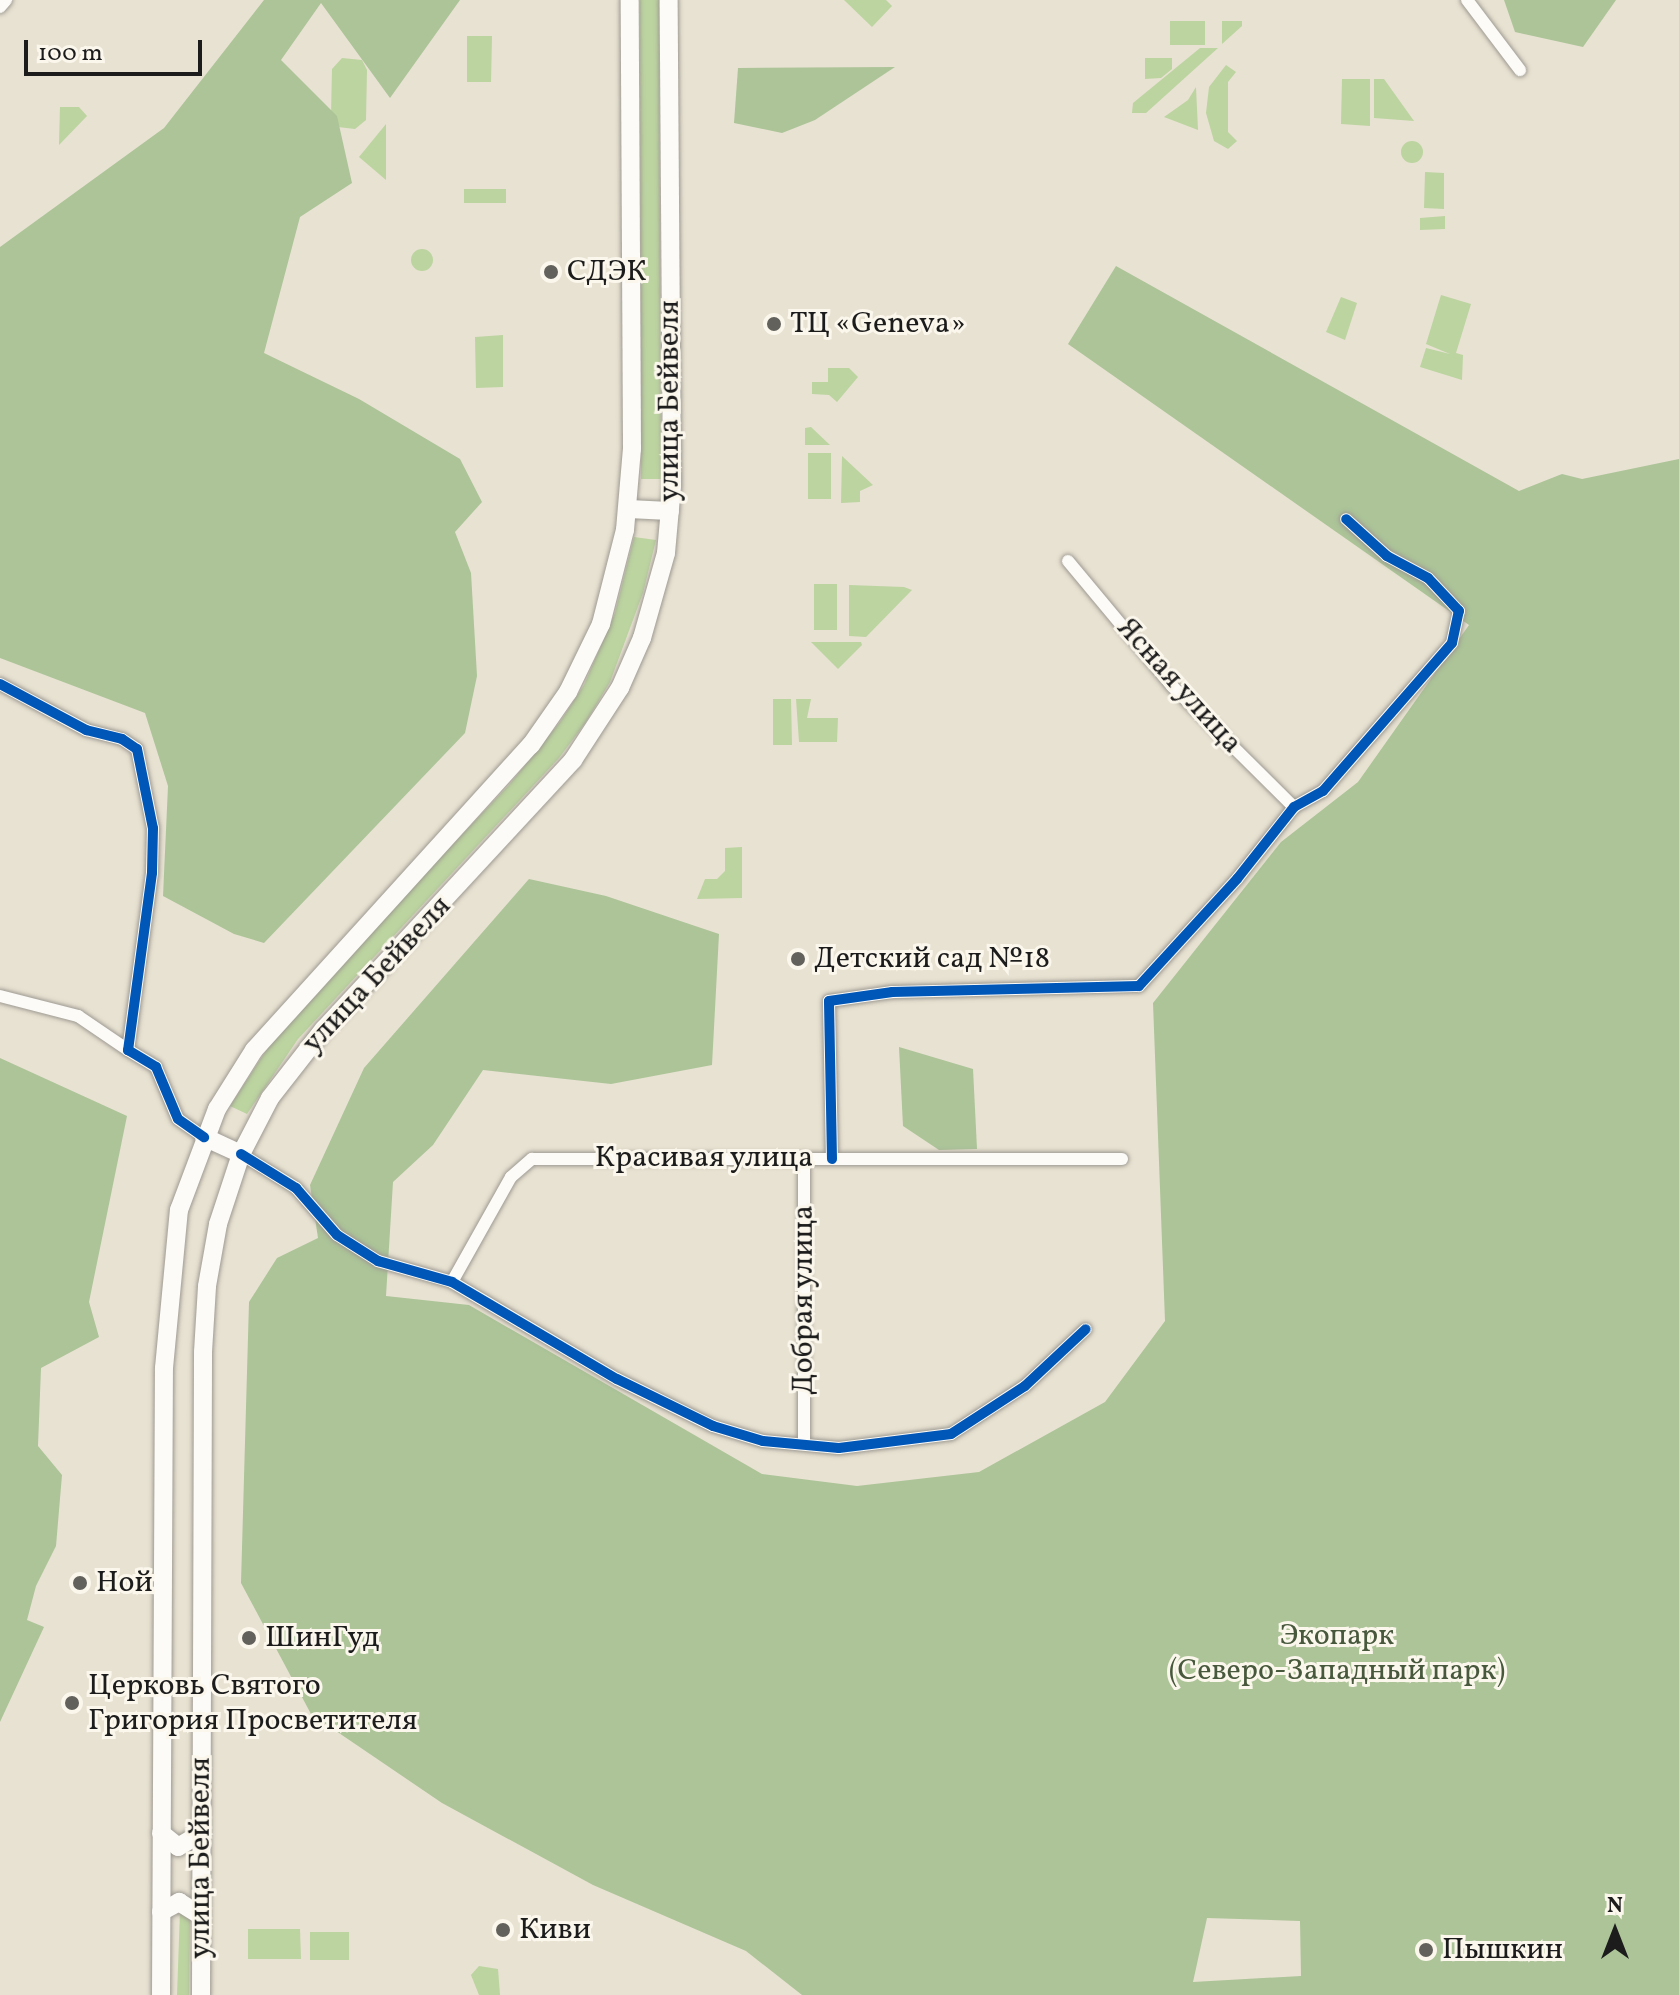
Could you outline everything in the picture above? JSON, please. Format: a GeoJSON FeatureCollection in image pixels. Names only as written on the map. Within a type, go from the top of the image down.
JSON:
{"type":"FeatureCollection","features":[{"type":"Feature","properties":{"kind":"main road","name":"улица Бейвеля"},"geometry":{"type":"LineString","coordinates":[[161,1995],[166,1319],[179,1210],[204,1137],[232,1082],[282,1014],[506,776],[555,713],[601,624],[628,509],[630,0]]}},
{"type":"Feature","properties":{"kind":"main road","name":"улица Бейвеля"},"geometry":{"type":"LineString","coordinates":[[201,1995],[207,1286],[221,1212],[241,1154],[270,1098],[324,1029],[489,855],[598,725],[642,638],[666,553],[670,511],[669,0]]}},
{"type":"Feature","properties":{"kind":"main road"},"geometry":{"type":"LineString","coordinates":[[628,509],[670,511]]}},
{"type":"Feature","properties":{"kind":"main road"},"geometry":{"type":"LineString","coordinates":[[204,1137],[241,1154]]}},
{"type":"Feature","properties":{"kind":"main road"},"geometry":{"type":"LineString","coordinates":[[161,1833],[178,1847],[201,1833]]}},
{"type":"Feature","properties":{"kind":"main road"},"geometry":{"type":"LineString","coordinates":[[161,1912],[179,1902],[201,1916]]}},
{"type":"Feature","properties":{"kind":"street"},"geometry":{"type":"LineString","coordinates":[[0,7],[6,0]]}},
{"type":"Feature","properties":{"kind":"street"},"geometry":{"type":"LineString","coordinates":[[1467,0],[1520,70]]}},
{"type":"Feature","properties":{"kind":"street"},"geometry":{"type":"LineString","coordinates":[[832,1159],[827,1007],[834,998],[1139,986],[1273,838],[1294,807],[1323,791],[1452,643],[1459,611],[1428,578],[1387,556],[1346,519]]}},
{"type":"Feature","properties":{"kind":"street","name":"Ясная улица"},"geometry":{"type":"LineString","coordinates":[[1068,561],[1172,686],[1294,807]]}},
{"type":"Feature","properties":{"kind":"street"},"geometry":{"type":"LineString","coordinates":[[0,684],[86,730],[122,739],[137,749],[144,765],[153,828],[152,873],[128,1050]]}},
{"type":"Feature","properties":{"kind":"street"},"geometry":{"type":"LineString","coordinates":[[0,996],[78,1016],[156,1067],[178,1119],[204,1137]]}},
{"type":"Feature","properties":{"kind":"street"},"geometry":{"type":"LineString","coordinates":[[241,1154],[296,1188],[337,1235],[378,1261],[452,1282],[617,1379],[713,1426],[763,1441],[804,1441],[839,1448],[951,1434],[1025,1386],[1086,1329]]}},
{"type":"Feature","properties":{"kind":"street","name":"Добрая улица"},"geometry":{"type":"LineString","coordinates":[[804,1158],[804,1441]]}},
{"type":"Feature","properties":{"kind":"street","name":"Красивая улица"},"geometry":{"type":"LineString","coordinates":[[452,1282],[511,1177],[532,1159],[1122,1159]]}},
{"type":"Feature","properties":{"kind":"green space"},"geometry":{"type":"Polygon","coordinates":[[[264,0],[460,0],[390,98],[321,3],[281,60],[337,116],[352,183],[300,217],[264,353],[359,399],[460,459],[482,502],[455,532],[471,573],[477,676],[465,733],[264,943],[234,934],[163,896],[168,786],[145,713],[0,658],[0,247],[164,128],[264,0]]]}},
{"type":"Feature","properties":{"kind":"green space"},"geometry":{"type":"Polygon","coordinates":[[[640,0],[659,0],[661,479],[641,479],[640,0]]]}},
{"type":"Feature","properties":{"kind":"green space"},"geometry":{"type":"Polygon","coordinates":[[[844,0],[886,0],[892,6],[872,27],[844,0]]]}},
{"type":"Feature","properties":{"kind":"green space"},"geometry":{"type":"Polygon","coordinates":[[[1504,0],[1616,0],[1583,47],[1515,32],[1504,0]]]}},
{"type":"Feature","properties":{"kind":"green space"},"geometry":{"type":"Polygon","coordinates":[[[1170,21],[1205,21],[1205,45],[1170,45],[1170,21]]]}},
{"type":"Feature","properties":{"kind":"green space"},"geometry":{"type":"Polygon","coordinates":[[[1222,21],[1242,21],[1242,26],[1222,44],[1222,21]]]}},
{"type":"Feature","properties":{"kind":"green space"},"geometry":{"type":"Polygon","coordinates":[[[467,36],[492,36],[491,82],[467,82],[467,36]]]}},
{"type":"Feature","properties":{"kind":"green space"},"geometry":{"type":"Polygon","coordinates":[[[1200,48],[1218,48],[1146,113],[1132,113],[1133,103],[1200,48]]]}},
{"type":"Feature","properties":{"kind":"green space"},"geometry":{"type":"Polygon","coordinates":[[[342,58],[362,60],[367,70],[366,120],[355,129],[338,127],[331,115],[332,69],[342,58]]]}},
{"type":"Feature","properties":{"kind":"green space"},"geometry":{"type":"Polygon","coordinates":[[[1145,58],[1172,58],[1172,69],[1161,78],[1145,79],[1145,58]]]}},
{"type":"Feature","properties":{"kind":"green space"},"geometry":{"type":"Polygon","coordinates":[[[1226,65],[1236,72],[1228,82],[1228,132],[1237,141],[1228,149],[1214,141],[1206,113],[1209,87],[1226,65]]]}},
{"type":"Feature","properties":{"kind":"green space"},"geometry":{"type":"Polygon","coordinates":[[[895,67],[815,120],[782,133],[734,123],[738,68],[895,67]]]}},
{"type":"Feature","properties":{"kind":"green space"},"geometry":{"type":"Polygon","coordinates":[[[1342,79],[1370,79],[1370,126],[1341,124],[1342,79]]]}},
{"type":"Feature","properties":{"kind":"green space"},"geometry":{"type":"Polygon","coordinates":[[[1374,79],[1384,79],[1414,121],[1374,118],[1374,79]]]}},
{"type":"Feature","properties":{"kind":"green space"},"geometry":{"type":"Polygon","coordinates":[[[1196,87],[1198,130],[1164,117],[1188,100],[1196,87]]]}},
{"type":"Feature","properties":{"kind":"green space"},"geometry":{"type":"Polygon","coordinates":[[[60,107],[79,107],[87,116],[59,145],[60,107]]]}},
{"type":"Feature","properties":{"kind":"green space"},"geometry":{"type":"Polygon","coordinates":[[[386,124],[386,180],[359,157],[386,124]]]}},
{"type":"Feature","properties":{"kind":"green space"},"geometry":{"type":"Polygon","coordinates":[[[1412,141],[1423,152],[1412,163],[1401,152],[1412,141]]]}},
{"type":"Feature","properties":{"kind":"green space"},"geometry":{"type":"Polygon","coordinates":[[[1425,172],[1444,173],[1444,209],[1424,208],[1425,172]]]}},
{"type":"Feature","properties":{"kind":"green space"},"geometry":{"type":"Polygon","coordinates":[[[464,189],[506,189],[506,203],[464,203],[464,189]]]}},
{"type":"Feature","properties":{"kind":"green space"},"geometry":{"type":"Polygon","coordinates":[[[1445,216],[1445,229],[1420,230],[1420,218],[1445,216]]]}},
{"type":"Feature","properties":{"kind":"green space"},"geometry":{"type":"Polygon","coordinates":[[[422,249],[430,252],[433,260],[430,268],[422,271],[414,268],[411,260],[414,252],[422,249]]]}},
{"type":"Feature","properties":{"kind":"green space","name":"Экопарк (Северо-Западный парк)"},"geometry":{"type":"Polygon","coordinates":[[[1116,266],[1519,491],[1562,474],[1582,479],[1679,459],[1679,1995],[802,1995],[746,1951],[593,1885],[442,1803],[311,1714],[241,1583],[249,1302],[277,1258],[318,1238],[310,1185],[364,1068],[529,879],[606,896],[719,934],[712,1065],[611,1084],[483,1070],[433,1145],[393,1182],[386,1296],[469,1305],[762,1474],[857,1486],[979,1472],[1105,1402],[1165,1321],[1153,1003],[1281,842],[1358,782],[1469,625],[1068,344],[1116,266]],[[1207,1918],[1193,1982],[1301,1976],[1300,1921],[1207,1918]]]}},
{"type":"Feature","properties":{"kind":"green space"},"geometry":{"type":"Polygon","coordinates":[[[1441,295],[1471,304],[1456,353],[1463,355],[1462,380],[1420,367],[1426,348],[1450,354],[1426,344],[1441,295]]]}},
{"type":"Feature","properties":{"kind":"green space"},"geometry":{"type":"Polygon","coordinates":[[[1341,297],[1357,303],[1345,340],[1326,332],[1341,297]]]}},
{"type":"Feature","properties":{"kind":"green space"},"geometry":{"type":"Polygon","coordinates":[[[503,335],[503,387],[476,388],[475,337],[503,335]]]}},
{"type":"Feature","properties":{"kind":"green space"},"geometry":{"type":"Polygon","coordinates":[[[828,368],[849,368],[858,377],[837,402],[829,395],[812,394],[812,382],[828,382],[828,368]]]}},
{"type":"Feature","properties":{"kind":"green space"},"geometry":{"type":"Polygon","coordinates":[[[811,427],[830,445],[805,445],[805,428],[811,427]]]}},
{"type":"Feature","properties":{"kind":"green space"},"geometry":{"type":"Polygon","coordinates":[[[808,453],[831,453],[831,499],[808,499],[808,453]]]}},
{"type":"Feature","properties":{"kind":"green space"},"geometry":{"type":"Polygon","coordinates":[[[842,456],[873,485],[860,491],[860,502],[841,503],[842,456]]]}},
{"type":"Feature","properties":{"kind":"green space"},"geometry":{"type":"Polygon","coordinates":[[[634,537],[656,540],[643,593],[610,682],[586,722],[559,758],[298,1039],[247,1114],[230,1106],[271,1043],[322,982],[509,785],[560,722],[584,685],[615,613],[634,537]]]}},
{"type":"Feature","properties":{"kind":"green space"},"geometry":{"type":"Polygon","coordinates":[[[814,584],[837,584],[837,630],[814,630],[814,584]]]}},
{"type":"Feature","properties":{"kind":"green space"},"geometry":{"type":"Polygon","coordinates":[[[849,585],[912,590],[866,637],[849,636],[849,585]]]}},
{"type":"Feature","properties":{"kind":"green space"},"geometry":{"type":"Polygon","coordinates":[[[811,642],[861,642],[862,645],[838,669],[811,642]]]}},
{"type":"Feature","properties":{"kind":"green space"},"geometry":{"type":"Polygon","coordinates":[[[773,699],[791,699],[792,745],[773,745],[773,699]]]}},
{"type":"Feature","properties":{"kind":"green space"},"geometry":{"type":"Polygon","coordinates":[[[796,699],[811,699],[807,718],[838,718],[837,742],[799,742],[796,699]]]}},
{"type":"Feature","properties":{"kind":"green space"},"geometry":{"type":"Polygon","coordinates":[[[742,847],[742,898],[697,899],[705,879],[717,879],[725,871],[725,848],[742,847]]]}},
{"type":"Feature","properties":{"kind":"green space"},"geometry":{"type":"Polygon","coordinates":[[[899,1047],[973,1069],[977,1149],[939,1150],[903,1126],[899,1047]]]}},
{"type":"Feature","properties":{"kind":"green space"},"geometry":{"type":"Polygon","coordinates":[[[0,1058],[127,1116],[89,1302],[99,1337],[41,1368],[38,1446],[62,1475],[56,1546],[36,1586],[27,1620],[44,1627],[0,1722],[0,1058]]]}},
{"type":"Feature","properties":{"kind":"green space"},"geometry":{"type":"Polygon","coordinates":[[[180,1911],[190,1916],[189,1995],[177,1995],[180,1911]]]}},
{"type":"Feature","properties":{"kind":"green space"},"geometry":{"type":"Polygon","coordinates":[[[248,1929],[300,1929],[301,1959],[248,1959],[248,1929]]]}},
{"type":"Feature","properties":{"kind":"green space"},"geometry":{"type":"Polygon","coordinates":[[[310,1932],[349,1932],[349,1960],[310,1960],[310,1932]]]}},
{"type":"Feature","properties":{"kind":"green space"},"geometry":{"type":"Polygon","coordinates":[[[479,1966],[498,1969],[500,1995],[479,1995],[471,1975],[479,1966]]]}},
{"type":"Feature","properties":{"kind":"cycle path"},"geometry":{"type":"LineString","coordinates":[[832,1159],[829,1001],[892,992],[1139,986],[1237,879],[1294,807],[1323,791],[1452,643],[1459,611],[1428,578],[1387,556],[1346,519]]}},
{"type":"Feature","properties":{"kind":"cycle path"},"geometry":{"type":"LineString","coordinates":[[0,684],[86,730],[122,739],[137,749],[153,828],[152,873],[128,1050],[156,1067],[178,1119],[204,1137]]}},
{"type":"Feature","properties":{"kind":"cycle path"},"geometry":{"type":"LineString","coordinates":[[241,1154],[296,1188],[337,1235],[378,1261],[452,1282],[617,1379],[713,1426],[763,1441],[839,1448],[951,1434],[1025,1386],[1086,1329]]}},
{"type":"Feature","properties":{"kind":"place","name":"СДЭК"},"geometry":{"type":"Point","coordinates":[551,272]}},
{"type":"Feature","properties":{"kind":"place","name":"ТЦ «Geneva»"},"geometry":{"type":"Point","coordinates":[774,324]}},
{"type":"Feature","properties":{"kind":"place","name":"Детский сaд №18"},"geometry":{"type":"Point","coordinates":[798,959]}},
{"type":"Feature","properties":{"kind":"place","name":"Ной"},"geometry":{"type":"Point","coordinates":[80,1583]}},
{"type":"Feature","properties":{"kind":"place","name":"ШинГуд"},"geometry":{"type":"Point","coordinates":[249,1638]}},
{"type":"Feature","properties":{"kind":"place","name":"Церковь Святого Григория Просветителя"},"geometry":{"type":"Point","coordinates":[72,1703]}},
{"type":"Feature","properties":{"kind":"place","name":"Киви"},"geometry":{"type":"Point","coordinates":[503,1930]}},
{"type":"Feature","properties":{"kind":"place","name":"Пышкин"},"geometry":{"type":"Point","coordinates":[1426,1950]}}]}
